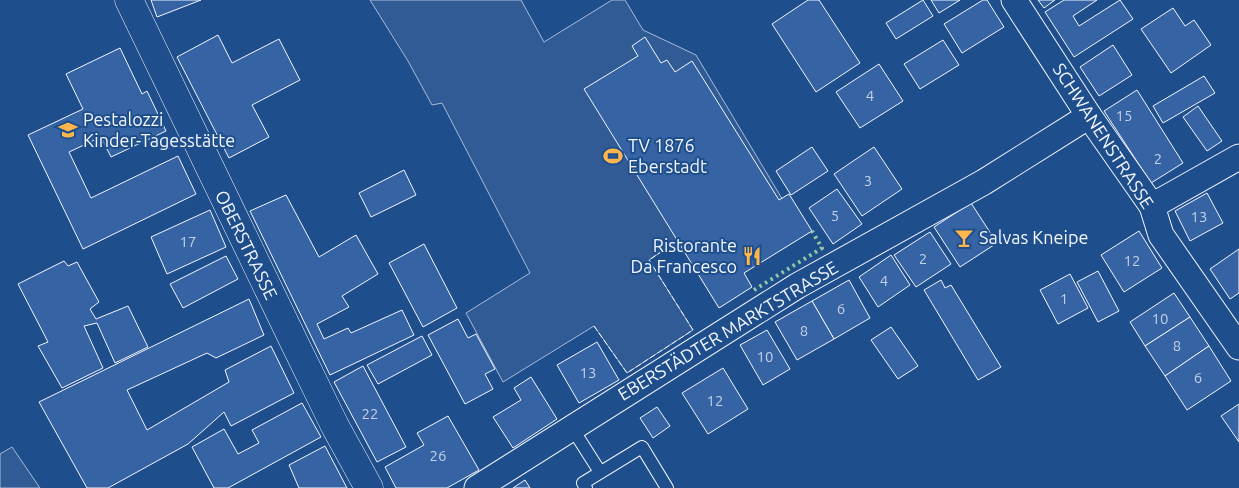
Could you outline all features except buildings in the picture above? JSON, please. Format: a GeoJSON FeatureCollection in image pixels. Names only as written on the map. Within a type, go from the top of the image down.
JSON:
{"type":"FeatureCollection","features":[{"type":"Feature","properties":{"kind":"street","name":"OBERSTRASSE"},"geometry":{"type":"LineString","coordinates":[[129,0],[286,327],[335,426],[369,488]]}},
{"type":"Feature","properties":{"kind":"street","name":"SCHWANENSTRASSE"},"geometry":{"type":"LineString","coordinates":[[1014,0],[1089,116],[1152,206],[1161,235],[1239,347]]}},
{"type":"Feature","properties":{"kind":"street","name":"EBERSTÄDTER MARKTSTRASSE"},"geometry":{"type":"LineString","coordinates":[[477,488],[797,286],[984,182],[1089,116]]}},
{"type":"Feature","properties":{"kind":"street"},"geometry":{"type":"LineString","coordinates":[[1152,206],[1239,157]]}},
{"type":"Feature","properties":{"kind":"lane"},"geometry":{"type":"LineString","coordinates":[[572,428],[600,472]]}},
{"type":"Feature","properties":{"kind":"lane"},"geometry":{"type":"LineString","coordinates":[[586,488],[583,483],[642,447],[667,488]]}},
{"type":"Feature","properties":{"kind":"shaded area","name":"TV 1876 Eberstadt"},"geometry":{"type":"Polygon","coordinates":[[[370,0],[521,0],[544,42],[612,0],[625,0],[643,30],[696,55],[787,207],[711,219],[649,260],[693,330],[627,373],[594,326],[503,382],[466,313],[530,273],[442,103],[432,105],[408,61],[370,0]]]}},
{"type":"Feature","properties":{"kind":"shaded area"},"geometry":{"type":"Polygon","coordinates":[[[12,447],[40,488],[0,488],[0,454],[12,447]]]}},
{"type":"Feature","properties":{"kind":"hedge"},"geometry":{"type":"LineString","coordinates":[[754,290],[822,248],[812,231]]}},
{"type":"Feature","properties":{"kind":"fence"},"geometry":{"type":"LineString","coordinates":[[594,326],[627,373],[693,330],[649,260],[677,241]]}},
{"type":"Feature","properties":{"kind":"place","name":"Pestalozzi Kinder-Tagesstätte"},"geometry":{"type":"Point","coordinates":[68,130]}},
{"type":"Feature","properties":{"kind":"place","name":"TV 1876 Eberstadt"},"geometry":{"type":"Point","coordinates":[613,156]}},
{"type":"Feature","properties":{"kind":"place","name":"Salvas Kneipe"},"geometry":{"type":"Point","coordinates":[964,238]}},
{"type":"Feature","properties":{"kind":"place","name":"Ristorante Da Francesco"},"geometry":{"type":"Point","coordinates":[752,256]}}]}
